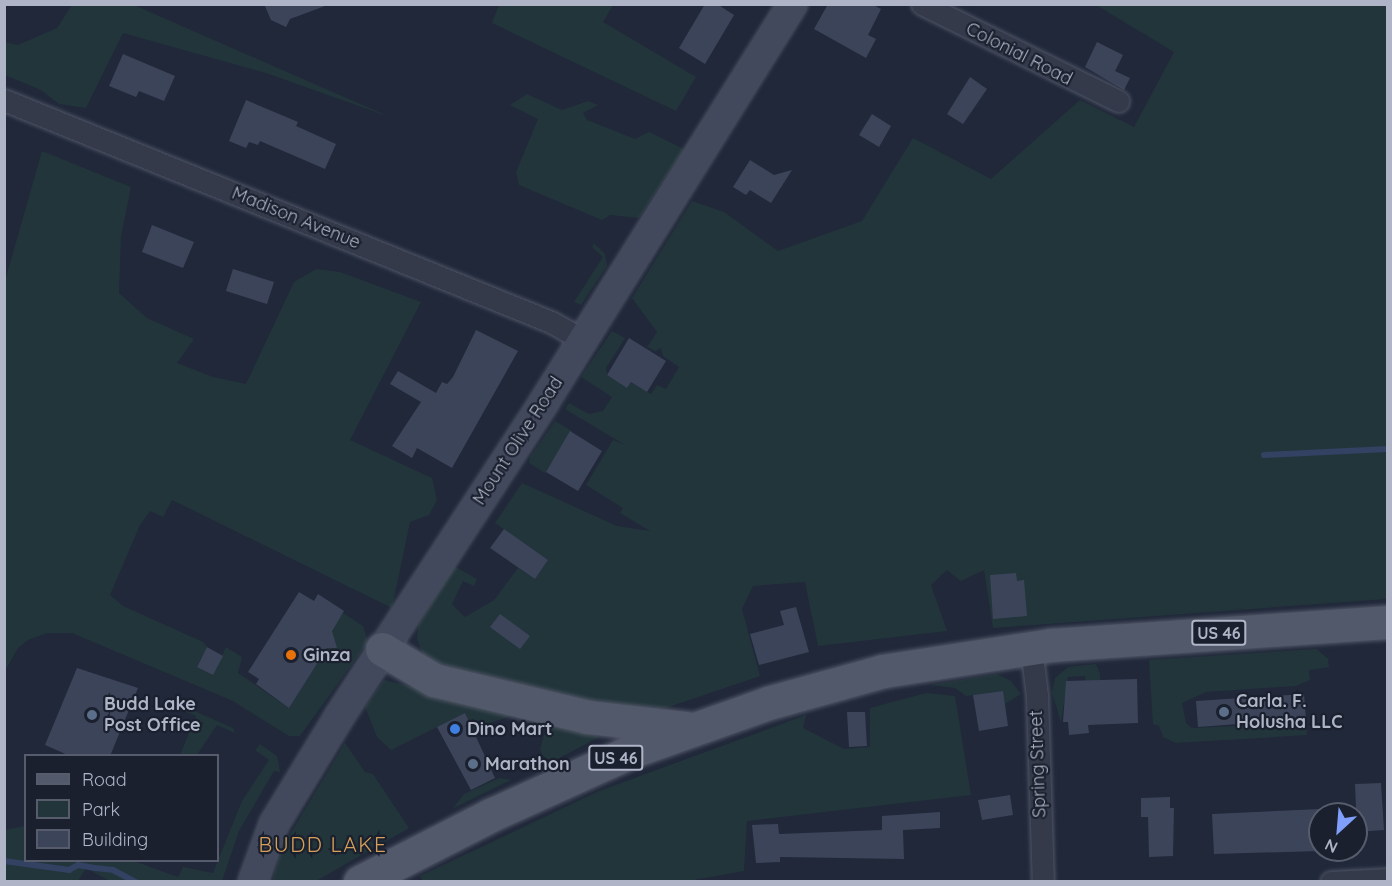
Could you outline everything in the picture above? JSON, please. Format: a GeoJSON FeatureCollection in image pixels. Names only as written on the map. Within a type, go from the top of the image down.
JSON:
{"type":"FeatureCollection","features":[{"type":"Feature","properties":{"kind":"main road","name":"Mount Olive Road"},"geometry":{"type":"LineString","coordinates":[[253,882],[274,824],[382,649],[583,340],[793,4]]}},
{"type":"Feature","properties":{"kind":"main road","name":"US 46"},"geometry":{"type":"LineString","coordinates":[[360,882],[531,796],[692,729],[883,671],[1031,647],[1388,622]]}},
{"type":"Feature","properties":{"kind":"main road"},"geometry":{"type":"LineString","coordinates":[[382,649],[434,680],[588,717],[692,729]]}},
{"type":"Feature","properties":{"kind":"street","name":"Colonial Road"},"geometry":{"type":"LineString","coordinates":[[922,4],[1118,102]]}},
{"type":"Feature","properties":{"kind":"street","name":"Madison Avenue"},"geometry":{"type":"LineString","coordinates":[[6,104],[551,322],[583,340]]}},
{"type":"Feature","properties":{"kind":"street","name":"Spring Street"},"geometry":{"type":"LineString","coordinates":[[1031,647],[1036,696],[1043,882]]}},
{"type":"Feature","properties":{"kind":"street"},"geometry":{"type":"LineString","coordinates":[[1331,882],[1388,879]]}},
{"type":"Feature","properties":{"kind":"green space"},"geometry":{"type":"Polygon","coordinates":[[[72,5],[134,5],[390,117],[266,73],[123,33],[86,108],[59,104],[41,90],[5,75],[5,42],[18,45],[57,28],[72,5]]]}},
{"type":"Feature","properties":{"kind":"green space"},"geometry":{"type":"Polygon","coordinates":[[[499,5],[613,5],[603,22],[696,77],[676,111],[492,23],[499,5]]]}},
{"type":"Feature","properties":{"kind":"green space"},"geometry":{"type":"Polygon","coordinates":[[[1096,5],[1387,5],[1387,599],[993,628],[984,570],[961,581],[947,570],[931,585],[947,631],[818,646],[805,582],[753,586],[742,609],[760,676],[648,714],[446,672],[424,658],[417,639],[418,625],[454,566],[477,579],[474,586],[463,581],[452,604],[465,617],[494,600],[518,568],[535,579],[548,560],[495,523],[522,483],[617,526],[650,531],[620,513],[623,508],[586,485],[613,440],[625,445],[565,409],[569,403],[589,414],[603,411],[612,397],[581,377],[612,331],[625,338],[606,368],[607,375],[627,388],[631,382],[651,394],[657,385],[666,389],[679,367],[663,356],[661,348],[655,351],[647,347],[657,332],[632,298],[692,201],[724,212],[778,251],[862,221],[913,138],[991,179],[1080,100],[1134,127],[1174,52],[1096,5]]]}},
{"type":"Feature","properties":{"kind":"green space"},"geometry":{"type":"Polygon","coordinates":[[[527,94],[562,110],[588,101],[598,105],[583,113],[587,120],[635,139],[649,132],[684,149],[639,218],[610,215],[602,220],[519,185],[516,172],[538,119],[510,105],[527,94]]]}},
{"type":"Feature","properties":{"kind":"green space"},"geometry":{"type":"Polygon","coordinates":[[[42,151],[131,187],[121,236],[119,293],[147,318],[194,339],[177,363],[213,377],[246,384],[294,282],[316,269],[340,272],[421,302],[350,440],[432,478],[437,500],[429,515],[410,522],[392,608],[172,500],[163,517],[150,511],[140,525],[110,595],[123,606],[203,642],[207,647],[197,666],[213,675],[226,647],[242,657],[238,673],[289,708],[327,648],[335,643],[328,634],[343,613],[363,626],[368,642],[300,736],[289,736],[233,701],[72,633],[47,633],[28,640],[18,648],[5,671],[5,281],[42,151]]]}},
{"type":"Feature","properties":{"kind":"green space"},"geometry":{"type":"Polygon","coordinates":[[[594,243],[605,254],[607,266],[581,305],[574,302],[603,257],[592,247],[594,243]]]}},
{"type":"Feature","properties":{"kind":"green space"},"geometry":{"type":"Polygon","coordinates":[[[555,421],[572,431],[545,473],[529,463],[530,457],[555,421]]]}},
{"type":"Feature","properties":{"kind":"green space"},"geometry":{"type":"Polygon","coordinates":[[[1317,649],[1328,659],[1329,667],[1309,670],[1310,680],[1296,686],[1206,692],[1182,703],[1186,723],[1192,728],[1306,723],[1307,735],[1176,743],[1163,737],[1159,726],[1153,724],[1149,660],[1317,649]]]}},
{"type":"Feature","properties":{"kind":"green space"},"geometry":{"type":"Polygon","coordinates":[[[1096,664],[1100,674],[1101,712],[1089,713],[1085,676],[1068,677],[1061,722],[1052,693],[1055,678],[1068,667],[1096,664]]]}},
{"type":"Feature","properties":{"kind":"green space"},"geometry":{"type":"Polygon","coordinates":[[[997,674],[1011,681],[1021,694],[1005,704],[1002,691],[966,696],[955,688],[930,685],[997,674]]]}},
{"type":"Feature","properties":{"kind":"green space"},"geometry":{"type":"Polygon","coordinates":[[[384,680],[520,713],[472,729],[465,713],[391,750],[377,737],[365,707],[384,680]]]}},
{"type":"Feature","properties":{"kind":"green space"},"geometry":{"type":"Polygon","coordinates":[[[926,693],[955,696],[971,795],[747,821],[744,871],[688,881],[423,882],[420,876],[599,791],[806,715],[803,728],[844,749],[870,747],[870,708],[926,693]]]}},
{"type":"Feature","properties":{"kind":"green space"},"geometry":{"type":"Polygon","coordinates":[[[181,705],[233,728],[235,733],[217,725],[198,754],[180,754],[196,716],[180,709],[181,705]]]}},
{"type":"Feature","properties":{"kind":"green space"},"geometry":{"type":"Polygon","coordinates":[[[554,725],[589,732],[599,737],[552,762],[542,755],[540,749],[544,735],[554,725]]]}},
{"type":"Feature","properties":{"kind":"green space"},"geometry":{"type":"Polygon","coordinates":[[[345,743],[365,772],[373,774],[409,828],[316,881],[272,881],[283,846],[345,743]]]}},
{"type":"Feature","properties":{"kind":"green space"},"geometry":{"type":"Polygon","coordinates":[[[260,744],[277,756],[280,772],[274,771],[239,831],[222,881],[110,881],[86,868],[78,881],[5,881],[5,830],[24,826],[24,862],[137,862],[178,877],[183,867],[213,873],[242,801],[269,760],[255,750],[260,744]]]}},
{"type":"Feature","properties":{"kind":"green space"},"geometry":{"type":"Polygon","coordinates":[[[499,778],[511,780],[452,809],[464,794],[499,778]]]}},
{"type":"Feature","properties":{"kind":"building"},"geometry":{"type":"Polygon","coordinates":[[[264,4],[325,4],[325,6],[290,19],[286,27],[271,20],[264,4]]]}},
{"type":"Feature","properties":{"kind":"building"},"geometry":{"type":"Polygon","coordinates":[[[705,4],[717,4],[734,15],[705,64],[679,48],[705,4]]]}},
{"type":"Feature","properties":{"kind":"building"},"geometry":{"type":"Polygon","coordinates":[[[828,4],[871,4],[881,9],[868,35],[876,39],[866,58],[814,29],[828,4]]]}},
{"type":"Feature","properties":{"kind":"building"},"geometry":{"type":"Polygon","coordinates":[[[1097,42],[1123,55],[1115,71],[1130,78],[1124,90],[1085,67],[1097,42]]]}},
{"type":"Feature","properties":{"kind":"building"},"geometry":{"type":"Polygon","coordinates":[[[123,54],[175,76],[164,101],[139,91],[136,97],[109,86],[123,54]]]}},
{"type":"Feature","properties":{"kind":"building"},"geometry":{"type":"Polygon","coordinates":[[[970,77],[987,89],[963,124],[947,114],[970,77]]]}},
{"type":"Feature","properties":{"kind":"building"},"geometry":{"type":"Polygon","coordinates":[[[246,100],[298,122],[296,126],[336,144],[325,169],[260,141],[258,145],[249,142],[246,148],[229,141],[246,100]]]}},
{"type":"Feature","properties":{"kind":"building"},"geometry":{"type":"Polygon","coordinates":[[[872,114],[891,126],[879,147],[859,135],[872,114]]]}},
{"type":"Feature","properties":{"kind":"building"},"geometry":{"type":"Polygon","coordinates":[[[750,160],[774,175],[792,170],[771,203],[750,190],[746,195],[733,187],[750,160]]]}},
{"type":"Feature","properties":{"kind":"building"},"geometry":{"type":"Polygon","coordinates":[[[152,225],[194,242],[183,268],[142,252],[152,225]]]}},
{"type":"Feature","properties":{"kind":"building"},"geometry":{"type":"Polygon","coordinates":[[[233,269],[274,282],[267,304],[226,291],[233,269]]]}},
{"type":"Feature","properties":{"kind":"building"},"geometry":{"type":"Polygon","coordinates":[[[476,330],[518,351],[452,468],[417,448],[412,458],[392,446],[421,402],[390,384],[398,371],[436,393],[442,382],[447,384],[453,377],[476,330]]]}},
{"type":"Feature","properties":{"kind":"building"},"geometry":{"type":"Polygon","coordinates":[[[629,338],[666,361],[647,392],[631,382],[627,388],[607,375],[629,338]]]}},
{"type":"Feature","properties":{"kind":"building"},"geometry":{"type":"Polygon","coordinates":[[[570,431],[602,451],[578,491],[546,472],[570,431]]]}},
{"type":"Feature","properties":{"kind":"building"},"geometry":{"type":"Polygon","coordinates":[[[504,529],[548,560],[535,579],[490,548],[504,529]]]}},
{"type":"Feature","properties":{"kind":"building"},"geometry":{"type":"Polygon","coordinates":[[[1016,573],[1017,581],[1024,580],[1027,616],[993,619],[990,575],[1016,573]]]}},
{"type":"Feature","properties":{"kind":"building","name":"Ginza"},"geometry":{"type":"Polygon","coordinates":[[[299,592],[314,601],[318,594],[344,611],[332,631],[337,648],[327,648],[289,708],[256,684],[259,679],[248,672],[299,592]]]}},
{"type":"Feature","properties":{"kind":"building"},"geometry":{"type":"Polygon","coordinates":[[[796,607],[809,652],[759,665],[750,634],[784,625],[780,611],[796,607]]]}},
{"type":"Feature","properties":{"kind":"building"},"geometry":{"type":"Polygon","coordinates":[[[500,614],[530,636],[520,649],[490,627],[500,614]]]}},
{"type":"Feature","properties":{"kind":"building"},"geometry":{"type":"Polygon","coordinates":[[[207,647],[223,656],[213,675],[197,667],[207,647]]]}},
{"type":"Feature","properties":{"kind":"building"},"geometry":{"type":"Polygon","coordinates":[[[77,668],[138,688],[111,754],[65,754],[45,745],[77,668]]]}},
{"type":"Feature","properties":{"kind":"building"},"geometry":{"type":"Polygon","coordinates":[[[1137,679],[1138,723],[1088,725],[1089,733],[1069,735],[1068,722],[1063,722],[1066,681],[1137,679]]]}},
{"type":"Feature","properties":{"kind":"building"},"geometry":{"type":"Polygon","coordinates":[[[1003,691],[1008,726],[979,731],[973,695],[1003,691]]]}},
{"type":"Feature","properties":{"kind":"building"},"geometry":{"type":"Polygon","coordinates":[[[1304,694],[1306,719],[1198,727],[1196,701],[1304,694]]]}},
{"type":"Feature","properties":{"kind":"building"},"geometry":{"type":"Polygon","coordinates":[[[847,712],[865,712],[867,746],[849,747],[847,712]]]}},
{"type":"Feature","properties":{"kind":"building","name":"Marathon"},"geometry":{"type":"Polygon","coordinates":[[[465,713],[495,778],[471,790],[437,727],[465,713]]]}},
{"type":"Feature","properties":{"kind":"building"},"geometry":{"type":"Polygon","coordinates":[[[1381,783],[1384,830],[1368,831],[1368,802],[1356,802],[1355,784],[1381,783]]]}},
{"type":"Feature","properties":{"kind":"building"},"geometry":{"type":"Polygon","coordinates":[[[1010,795],[1013,815],[982,820],[978,800],[1010,795]]]}},
{"type":"Feature","properties":{"kind":"building"},"geometry":{"type":"Polygon","coordinates":[[[1170,797],[1170,808],[1174,808],[1173,856],[1149,857],[1148,817],[1141,817],[1141,798],[1170,797]]]}},
{"type":"Feature","properties":{"kind":"building"},"geometry":{"type":"Polygon","coordinates":[[[1308,810],[1308,851],[1214,854],[1212,814],[1308,810]]]}},
{"type":"Feature","properties":{"kind":"building"},"geometry":{"type":"Polygon","coordinates":[[[940,812],[940,828],[903,830],[904,859],[780,857],[780,862],[756,863],[752,825],[778,824],[779,834],[882,830],[882,816],[940,812]]]}},
{"type":"Feature","properties":{"kind":"waterway"},"geometry":{"type":"LineString","coordinates":[[1264,455],[1388,449]]}},
{"type":"Feature","properties":{"kind":"waterway"},"geometry":{"type":"LineString","coordinates":[[4,861],[69,870],[78,865],[113,870],[136,882]]}},
{"type":"Feature","properties":{"kind":"place","name":"Ginza"},"geometry":{"type":"Point","coordinates":[291,655]}},
{"type":"Feature","properties":{"kind":"place","name":"Carla. F. Holusha LLC"},"geometry":{"type":"Point","coordinates":[1224,712]}},
{"type":"Feature","properties":{"kind":"place","name":"Budd Lake Post Office"},"geometry":{"type":"Point","coordinates":[92,715]}},
{"type":"Feature","properties":{"kind":"place","name":"Dino Mart"},"geometry":{"type":"Point","coordinates":[455,729]}},
{"type":"Feature","properties":{"kind":"place","name":"Marathon"},"geometry":{"type":"Point","coordinates":[473,764]}},
{"type":"Feature","properties":{"kind":"district","name":"BUDD LAKE"},"geometry":{"type":"Point","coordinates":[323,844]}}]}
